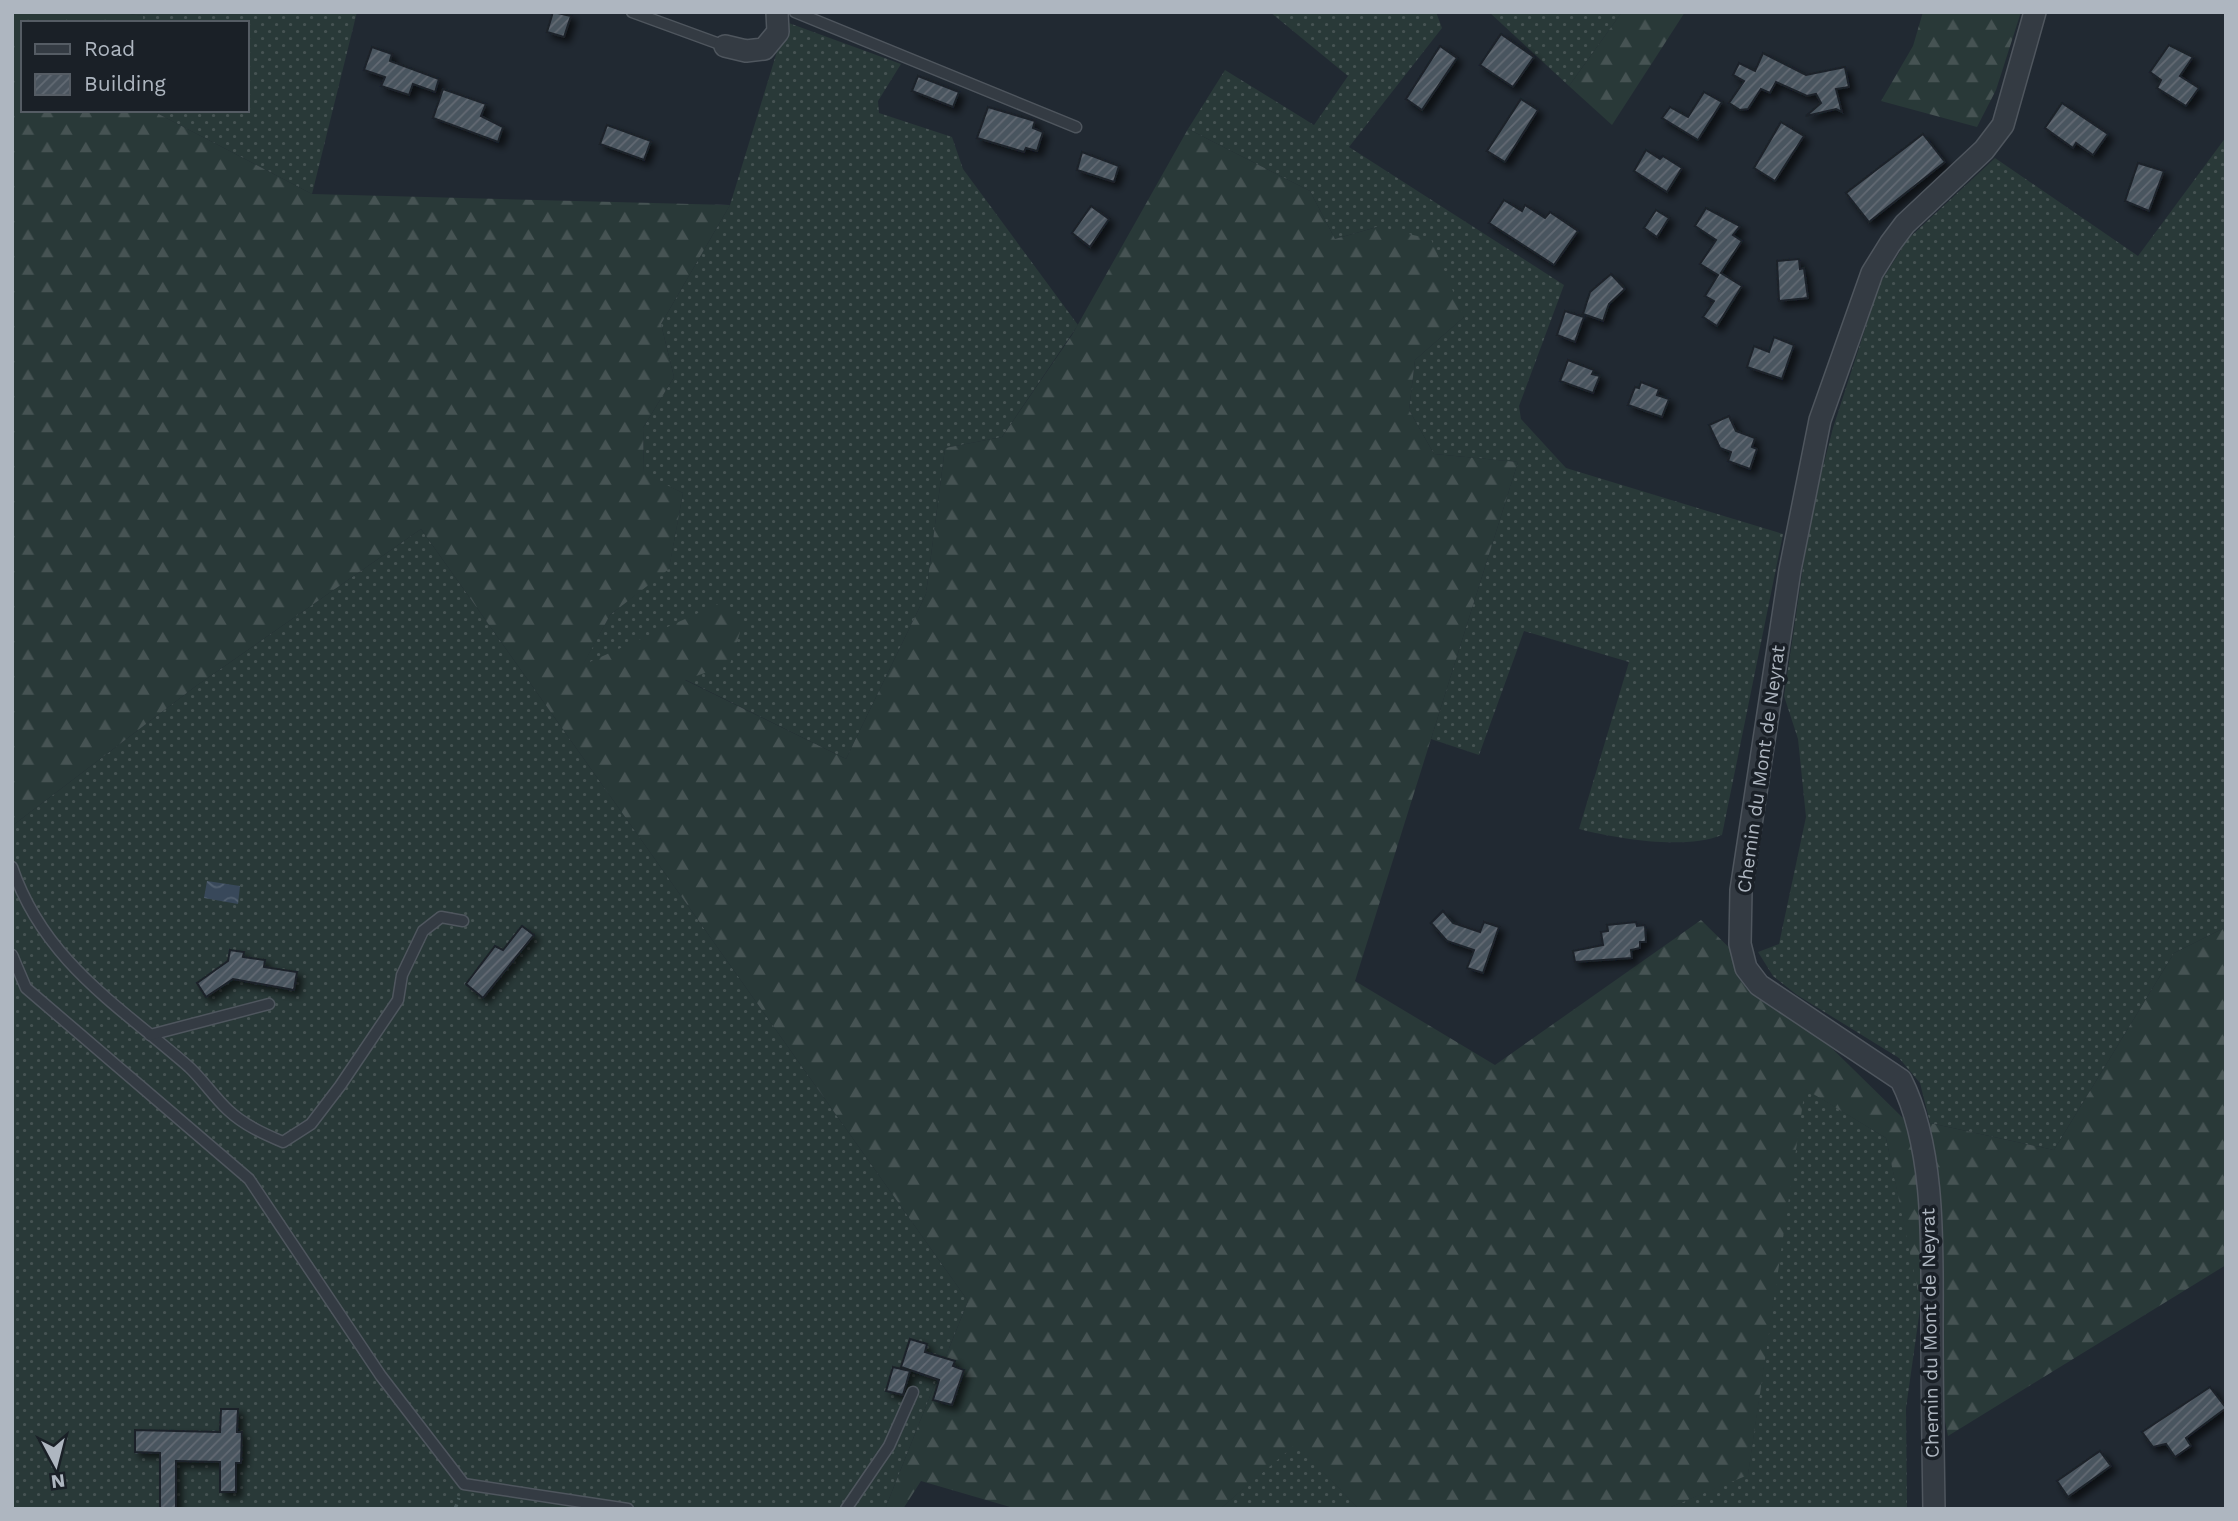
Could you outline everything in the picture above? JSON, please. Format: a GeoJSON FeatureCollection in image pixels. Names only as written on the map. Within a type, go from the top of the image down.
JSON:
{"type":"FeatureCollection","features":[{"type":"Feature","properties":{"kind":"street"},"geometry":{"type":"LineString","coordinates":[[725,46],[746,51],[764,49],[778,32],[777,12]]}},
{"type":"Feature","properties":{"kind":"street","name":"Chemin du Mont de Neyrat"},"geometry":{"type":"LineString","coordinates":[[1934,1509],[1932,1250],[1922,1135],[1913,1104],[1901,1080],[1759,985],[1746,968],[1740,944],[1741,890],[1790,570],[1820,420],[1872,273],[1905,224],[1984,150],[2003,125],[2035,12]]}},
{"type":"Feature","properties":{"kind":"lane"},"geometry":{"type":"LineString","coordinates":[[632,12],[725,46]]}},
{"type":"Feature","properties":{"kind":"lane"},"geometry":{"type":"LineString","coordinates":[[795,12],[1076,127]]}},
{"type":"Feature","properties":{"kind":"lane"},"geometry":{"type":"LineString","coordinates":[[12,867],[22,895],[43,933],[97,992],[200,1077],[228,1110],[260,1133],[283,1142],[312,1124],[398,1000],[402,975],[423,931],[441,917],[463,920]]}},
{"type":"Feature","properties":{"kind":"lane"},"geometry":{"type":"LineString","coordinates":[[12,955],[26,988],[249,1179],[381,1376],[464,1484],[628,1509]]}},
{"type":"Feature","properties":{"kind":"lane"},"geometry":{"type":"LineString","coordinates":[[150,1035],[269,1004]]}},
{"type":"Feature","properties":{"kind":"lane"},"geometry":{"type":"LineString","coordinates":[[846,1509],[889,1446],[913,1392]]}},
{"type":"Feature","properties":{"kind":"green space"},"geometry":{"type":"Polygon","coordinates":[[[12,12],[117,12],[143,16],[143,21],[21,21],[21,112],[155,112],[312,194],[730,205],[661,324],[674,377],[643,428],[644,474],[683,493],[669,569],[610,615],[583,665],[725,601],[742,626],[730,664],[685,680],[846,759],[926,594],[945,448],[1002,437],[1072,335],[1188,129],[1310,191],[1335,239],[1377,227],[1431,239],[1464,317],[1415,360],[1409,410],[1434,454],[1518,462],[1355,981],[1495,1065],[1701,920],[1902,1117],[2054,1150],[2174,953],[2226,927],[2226,1265],[1948,1436],[1886,1138],[1805,1089],[1748,1475],[1666,1509],[1359,1509],[1296,1444],[1220,1509],[1017,1509],[921,1481],[903,1509],[885,1509],[968,1301],[421,529],[196,686],[12,826],[12,12]]]}},
{"type":"Feature","properties":{"kind":"green space"},"geometry":{"type":"Polygon","coordinates":[[[117,12],[357,12],[312,194],[155,112],[248,112],[248,21],[143,21],[142,16],[117,12]]]}},
{"type":"Feature","properties":{"kind":"green space"},"geometry":{"type":"Polygon","coordinates":[[[1270,12],[1436,12],[1442,28],[1349,147],[1564,285],[1519,406],[1521,419],[1566,468],[1783,534],[1722,835],[1689,842],[1670,842],[1631,839],[1579,829],[1629,662],[1524,631],[1479,755],[1431,739],[1518,462],[1434,454],[1409,410],[1415,360],[1464,317],[1377,227],[1335,239],[1310,191],[1188,129],[1225,70],[1314,125],[1348,76],[1270,12]]]}},
{"type":"Feature","properties":{"kind":"green space"},"geometry":{"type":"Polygon","coordinates":[[[1489,12],[1622,12],[1569,86],[1489,12]]]}},
{"type":"Feature","properties":{"kind":"green space"},"geometry":{"type":"Polygon","coordinates":[[[1622,12],[1685,12],[1612,125],[1569,86],[1622,12]]]}},
{"type":"Feature","properties":{"kind":"green space"},"geometry":{"type":"Polygon","coordinates":[[[1923,12],[2021,12],[1996,90],[1977,127],[1881,101],[1913,46],[1923,12]]]}},
{"type":"Feature","properties":{"kind":"green space"},"geometry":{"type":"Polygon","coordinates":[[[786,22],[901,64],[878,101],[879,113],[952,137],[963,169],[1078,325],[1002,437],[945,448],[926,594],[846,759],[684,679],[582,666],[610,615],[669,568],[683,493],[644,475],[643,428],[674,377],[661,324],[730,205],[786,22]]]}},
{"type":"Feature","properties":{"kind":"green space"},"geometry":{"type":"Polygon","coordinates":[[[2226,137],[2226,927],[2174,953],[2054,1150],[1930,1123],[1920,1083],[1899,1058],[1797,995],[1773,976],[1758,952],[1779,944],[1806,817],[1798,739],[1784,696],[1811,513],[1833,428],[1880,283],[1908,239],[1995,158],[2138,256],[2226,137]]]}},
{"type":"Feature","properties":{"kind":"green space"},"geometry":{"type":"Polygon","coordinates":[[[421,529],[968,1301],[885,1509],[12,1509],[12,826],[196,686],[421,529]]]}},
{"type":"Feature","properties":{"kind":"green space"},"geometry":{"type":"Polygon","coordinates":[[[1804,1088],[1886,1138],[1921,1302],[1906,1408],[1907,1509],[1666,1509],[1748,1474],[1804,1088]]]}},
{"type":"Feature","properties":{"kind":"green space"},"geometry":{"type":"Polygon","coordinates":[[[1296,1443],[1359,1509],[1220,1509],[1296,1443]]]}},
{"type":"Feature","properties":{"kind":"water"},"geometry":{"type":"Polygon","coordinates":[[[207,881],[240,886],[238,904],[204,898],[207,881]]]}},
{"type":"Feature","properties":{"kind":"building"},"geometry":{"type":"Polygon","coordinates":[[[553,12],[571,16],[564,37],[547,32],[553,12]]]}},
{"type":"Feature","properties":{"kind":"building"},"geometry":{"type":"Polygon","coordinates":[[[1501,34],[1534,57],[1513,87],[1480,65],[1501,34]]]}},
{"type":"Feature","properties":{"kind":"building"},"geometry":{"type":"Polygon","coordinates":[[[2169,45],[2193,57],[2180,76],[2199,88],[2186,106],[2157,88],[2161,80],[2150,72],[2169,45]]]}},
{"type":"Feature","properties":{"kind":"building"},"geometry":{"type":"Polygon","coordinates":[[[1440,46],[1457,58],[1422,110],[1406,99],[1440,46]]]}},
{"type":"Feature","properties":{"kind":"building"},"geometry":{"type":"Polygon","coordinates":[[[372,47],[392,54],[390,61],[439,79],[435,92],[413,84],[409,95],[381,86],[385,77],[364,70],[372,47]]]}},
{"type":"Feature","properties":{"kind":"building"},"geometry":{"type":"Polygon","coordinates":[[[1763,53],[1806,75],[1845,67],[1849,87],[1836,89],[1842,112],[1836,109],[1806,116],[1821,103],[1816,94],[1807,96],[1776,82],[1770,93],[1761,89],[1748,109],[1740,110],[1729,103],[1744,81],[1733,75],[1739,63],[1755,71],[1763,53]]]}},
{"type":"Feature","properties":{"kind":"building"},"geometry":{"type":"Polygon","coordinates":[[[918,76],[959,92],[953,107],[912,91],[918,76]]]}},
{"type":"Feature","properties":{"kind":"building"},"geometry":{"type":"Polygon","coordinates":[[[443,89],[486,104],[481,116],[503,127],[498,142],[433,118],[443,89]]]}},
{"type":"Feature","properties":{"kind":"building"},"geometry":{"type":"Polygon","coordinates":[[[1704,92],[1722,102],[1698,140],[1662,118],[1670,107],[1688,117],[1704,92]]]}},
{"type":"Feature","properties":{"kind":"building"},"geometry":{"type":"Polygon","coordinates":[[[1521,99],[1538,110],[1505,162],[1487,151],[1521,99]]]}},
{"type":"Feature","properties":{"kind":"building"},"geometry":{"type":"Polygon","coordinates":[[[2062,103],[2108,134],[2093,155],[2076,143],[2073,148],[2045,128],[2062,103]]]}},
{"type":"Feature","properties":{"kind":"building"},"geometry":{"type":"Polygon","coordinates":[[[988,107],[1035,121],[1033,128],[1043,132],[1037,151],[1026,148],[1024,152],[977,138],[988,107]]]}},
{"type":"Feature","properties":{"kind":"building"},"geometry":{"type":"Polygon","coordinates":[[[1781,122],[1804,136],[1775,181],[1754,168],[1781,122]]]}},
{"type":"Feature","properties":{"kind":"building"},"geometry":{"type":"Polygon","coordinates":[[[607,125],[651,141],[644,160],[600,144],[607,125]]]}},
{"type":"Feature","properties":{"kind":"building"},"geometry":{"type":"Polygon","coordinates":[[[1923,134],[1945,162],[1869,222],[1846,193],[1923,134]]]}},
{"type":"Feature","properties":{"kind":"building"},"geometry":{"type":"Polygon","coordinates":[[[1646,150],[1660,159],[1663,156],[1682,168],[1667,192],[1634,171],[1646,150]]]}},
{"type":"Feature","properties":{"kind":"building"},"geometry":{"type":"Polygon","coordinates":[[[1082,152],[1119,166],[1114,182],[1077,170],[1082,152]]]}},
{"type":"Feature","properties":{"kind":"building"},"geometry":{"type":"Polygon","coordinates":[[[2138,163],[2164,171],[2149,211],[2125,201],[2138,163]]]}},
{"type":"Feature","properties":{"kind":"building"},"geometry":{"type":"Polygon","coordinates":[[[1504,200],[1522,211],[1525,205],[1545,218],[1550,212],[1578,231],[1554,265],[1489,223],[1504,200]]]}},
{"type":"Feature","properties":{"kind":"building"},"geometry":{"type":"Polygon","coordinates":[[[1091,206],[1109,219],[1090,247],[1072,233],[1091,206]]]}},
{"type":"Feature","properties":{"kind":"building"},"geometry":{"type":"Polygon","coordinates":[[[1706,208],[1740,226],[1733,235],[1742,241],[1721,273],[1742,286],[1717,326],[1703,317],[1714,301],[1705,296],[1718,275],[1700,264],[1716,240],[1695,226],[1706,208]]]}},
{"type":"Feature","properties":{"kind":"building"},"geometry":{"type":"Polygon","coordinates":[[[1656,210],[1669,218],[1657,237],[1644,228],[1656,210]]]}},
{"type":"Feature","properties":{"kind":"building"},"geometry":{"type":"Polygon","coordinates":[[[1799,259],[1800,269],[1804,268],[1808,298],[1779,301],[1777,261],[1799,259]]]}},
{"type":"Feature","properties":{"kind":"building"},"geometry":{"type":"Polygon","coordinates":[[[1611,274],[1625,289],[1609,304],[1603,321],[1583,314],[1590,292],[1611,274]]]}},
{"type":"Feature","properties":{"kind":"building"},"geometry":{"type":"Polygon","coordinates":[[[1565,311],[1584,317],[1575,342],[1557,335],[1565,311]]]}},
{"type":"Feature","properties":{"kind":"building"},"geometry":{"type":"Polygon","coordinates":[[[1774,337],[1794,345],[1782,379],[1747,367],[1754,346],[1769,352],[1774,337]]]}},
{"type":"Feature","properties":{"kind":"building"},"geometry":{"type":"Polygon","coordinates":[[[1568,360],[1594,370],[1592,374],[1600,376],[1593,393],[1560,381],[1568,360]]]}},
{"type":"Feature","properties":{"kind":"building"},"geometry":{"type":"Polygon","coordinates":[[[1641,382],[1659,389],[1657,395],[1669,399],[1662,417],[1628,405],[1635,387],[1639,388],[1641,382]]]}},
{"type":"Feature","properties":{"kind":"building"},"geometry":{"type":"Polygon","coordinates":[[[1729,416],[1736,431],[1755,438],[1752,447],[1757,449],[1750,469],[1728,461],[1731,452],[1720,448],[1709,425],[1729,416]]]}},
{"type":"Feature","properties":{"kind":"building"},"geometry":{"type":"Polygon","coordinates":[[[1443,911],[1453,923],[1480,932],[1484,922],[1499,927],[1483,973],[1467,968],[1474,950],[1447,941],[1431,923],[1443,911]]]}},
{"type":"Feature","properties":{"kind":"building"},"geometry":{"type":"Polygon","coordinates":[[[1636,922],[1637,926],[1645,925],[1646,942],[1640,942],[1640,948],[1631,950],[1632,958],[1575,962],[1573,951],[1603,945],[1601,932],[1608,931],[1607,925],[1636,922]]]}},
{"type":"Feature","properties":{"kind":"building"},"geometry":{"type":"Polygon","coordinates":[[[522,926],[534,935],[483,998],[466,984],[495,946],[503,950],[522,926]]]}},
{"type":"Feature","properties":{"kind":"building"},"geometry":{"type":"Polygon","coordinates":[[[230,950],[244,952],[243,957],[265,960],[264,967],[297,972],[294,990],[233,979],[206,997],[197,983],[228,961],[230,950]]]}},
{"type":"Feature","properties":{"kind":"building"},"geometry":{"type":"Polygon","coordinates":[[[910,1339],[927,1344],[925,1352],[955,1361],[953,1366],[964,1370],[952,1405],[933,1400],[939,1380],[901,1367],[910,1339]]]}},
{"type":"Feature","properties":{"kind":"building"},"geometry":{"type":"Polygon","coordinates":[[[893,1367],[910,1371],[903,1395],[886,1391],[893,1367]]]}},
{"type":"Feature","properties":{"kind":"building"},"geometry":{"type":"Polygon","coordinates":[[[2210,1387],[2226,1408],[2186,1438],[2191,1446],[2175,1457],[2166,1444],[2153,1447],[2142,1432],[2210,1387]]]}},
{"type":"Feature","properties":{"kind":"building"},"geometry":{"type":"Polygon","coordinates":[[[221,1409],[238,1409],[237,1432],[242,1432],[241,1463],[236,1463],[236,1492],[220,1492],[220,1462],[176,1461],[176,1509],[160,1509],[160,1453],[135,1452],[135,1430],[220,1432],[221,1409]]]}},
{"type":"Feature","properties":{"kind":"building"},"geometry":{"type":"Polygon","coordinates":[[[2100,1451],[2111,1466],[2068,1497],[2057,1481],[2100,1451]]]}}]}
